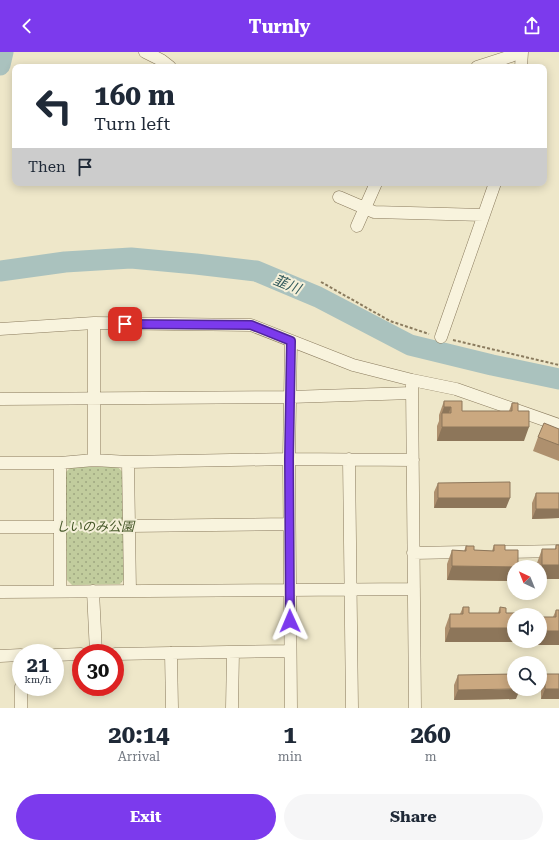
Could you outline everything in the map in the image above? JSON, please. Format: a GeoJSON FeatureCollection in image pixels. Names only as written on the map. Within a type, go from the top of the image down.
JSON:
{"type":"FeatureCollection","features":[{"type":"Feature","properties":{"kind":"street"},"geometry":{"type":"LineString","coordinates":[[145,52],[166,64]]}},
{"type":"Feature","properties":{"kind":"street"},"geometry":{"type":"LineString","coordinates":[[486,64],[511,56],[518,52]]}},
{"type":"Feature","properties":{"kind":"street"},"geometry":{"type":"LineString","coordinates":[[521,64],[522,52]]}},
{"type":"Feature","properties":{"kind":"street"},"geometry":{"type":"LineString","coordinates":[[356,226],[375,186]]}},
{"type":"Feature","properties":{"kind":"street"},"geometry":{"type":"LineString","coordinates":[[441,337],[494,186]]}},
{"type":"Feature","properties":{"kind":"street"},"geometry":{"type":"LineString","coordinates":[[339,197],[374,212],[484,215]]}},
{"type":"Feature","properties":{"kind":"street"},"geometry":{"type":"LineString","coordinates":[[94,323],[94,460]]}},
{"type":"Feature","properties":{"kind":"street"},"geometry":{"type":"LineString","coordinates":[[0,328],[94,323],[251,325],[353,365],[412,380],[456,389],[559,426]]}},
{"type":"Feature","properties":{"kind":"street"},"geometry":{"type":"LineString","coordinates":[[291,341],[289,459],[291,708]]}},
{"type":"Feature","properties":{"kind":"street"},"geometry":{"type":"LineString","coordinates":[[412,380],[415,708]]}},
{"type":"Feature","properties":{"kind":"street"},"geometry":{"type":"LineString","coordinates":[[0,399],[290,397],[412,393]]}},
{"type":"Feature","properties":{"kind":"street"},"geometry":{"type":"LineString","coordinates":[[0,463],[60,463],[94,460],[128,462],[289,459],[413,460]]}},
{"type":"Feature","properties":{"kind":"street"},"geometry":{"type":"LineString","coordinates":[[349,460],[352,708]]}},
{"type":"Feature","properties":{"kind":"street"},"geometry":{"type":"LineString","coordinates":[[128,462],[130,591]]}},
{"type":"Feature","properties":{"kind":"street"},"geometry":{"type":"LineString","coordinates":[[60,463],[60,591]]}},
{"type":"Feature","properties":{"kind":"street"},"geometry":{"type":"LineString","coordinates":[[129,526],[289,524]]}},
{"type":"Feature","properties":{"kind":"street"},"geometry":{"type":"LineString","coordinates":[[0,527],[60,527]]}},
{"type":"Feature","properties":{"kind":"street"},"geometry":{"type":"LineString","coordinates":[[490,552],[559,551]]}},
{"type":"Feature","properties":{"kind":"street"},"geometry":{"type":"LineString","coordinates":[[413,553],[475,552]]}},
{"type":"Feature","properties":{"kind":"street"},"geometry":{"type":"LineString","coordinates":[[0,592],[414,589]]}},
{"type":"Feature","properties":{"kind":"street"},"geometry":{"type":"LineString","coordinates":[[94,591],[96,644]]}},
{"type":"Feature","properties":{"kind":"street"},"geometry":{"type":"LineString","coordinates":[[232,652],[232,708]]}},
{"type":"Feature","properties":{"kind":"street"},"geometry":{"type":"LineString","coordinates":[[124,654],[290,652]]}},
{"type":"Feature","properties":{"kind":"street"},"geometry":{"type":"LineString","coordinates":[[171,653],[172,708]]}},
{"type":"Feature","properties":{"kind":"street"},"geometry":{"type":"LineString","coordinates":[[0,656],[12,655]]}},
{"type":"Feature","properties":{"kind":"street"},"geometry":{"type":"LineString","coordinates":[[21,696],[21,708]]}},
{"type":"Feature","properties":{"kind":"green space","name":"しいのみ公園"},"geometry":{"type":"Polygon","coordinates":[[[71,467],[118,467],[124,474],[124,579],[120,584],[72,585],[67,580],[65,473],[71,467]]]}},
{"type":"Feature","properties":{"kind":"building"},"geometry":{"type":"Polygon","coordinates":[[[444,401],[462,401],[462,411],[512,411],[512,403],[518,403],[518,411],[529,411],[529,427],[442,427],[442,413],[451,413],[451,407],[444,407],[444,401]]]}},
{"type":"Feature","properties":{"kind":"building"},"geometry":{"type":"Polygon","coordinates":[[[544,423],[559,429],[559,445],[538,437],[544,423]]]}},
{"type":"Feature","properties":{"kind":"building"},"geometry":{"type":"Polygon","coordinates":[[[510,482],[510,498],[438,498],[438,483],[510,482]]]}},
{"type":"Feature","properties":{"kind":"building"},"geometry":{"type":"Polygon","coordinates":[[[536,493],[559,493],[559,509],[536,509],[536,493]]]}},
{"type":"Feature","properties":{"kind":"building"},"geometry":{"type":"Polygon","coordinates":[[[494,545],[505,545],[505,550],[518,550],[518,560],[507,560],[507,567],[452,566],[452,550],[466,551],[466,546],[474,546],[474,550],[494,551],[494,545]]]}},
{"type":"Feature","properties":{"kind":"building"},"geometry":{"type":"Polygon","coordinates":[[[556,545],[559,545],[559,565],[547,565],[547,560],[542,560],[542,549],[556,549],[556,545]]]}},
{"type":"Feature","properties":{"kind":"building"},"geometry":{"type":"Polygon","coordinates":[[[463,607],[469,607],[469,613],[500,613],[500,607],[506,608],[507,628],[450,628],[450,614],[463,614],[463,607]]]}},
{"type":"Feature","properties":{"kind":"building"},"geometry":{"type":"Polygon","coordinates":[[[556,610],[559,610],[559,631],[547,631],[547,617],[556,617],[556,610]]]}},
{"type":"Feature","properties":{"kind":"building"},"geometry":{"type":"Polygon","coordinates":[[[507,674],[507,689],[458,690],[458,675],[507,674]]]}},
{"type":"Feature","properties":{"kind":"building"},"geometry":{"type":"Polygon","coordinates":[[[547,674],[559,674],[559,689],[547,689],[547,674]]]}},
{"type":"Feature","properties":{"kind":"waterway"},"geometry":{"type":"LineString","coordinates":[[0,65],[3,52]]}},
{"type":"Feature","properties":{"kind":"waterway","name":"韮川"},"geometry":{"type":"LineString","coordinates":[[0,271],[65,262],[131,258],[256,271],[318,297],[410,345],[492,365],[559,379]]}},
{"type":"Feature","properties":{"kind":"route"},"geometry":{"type":"LineString","coordinates":[[125,324],[251,325],[291,341],[289,459],[290,621]]}}]}
